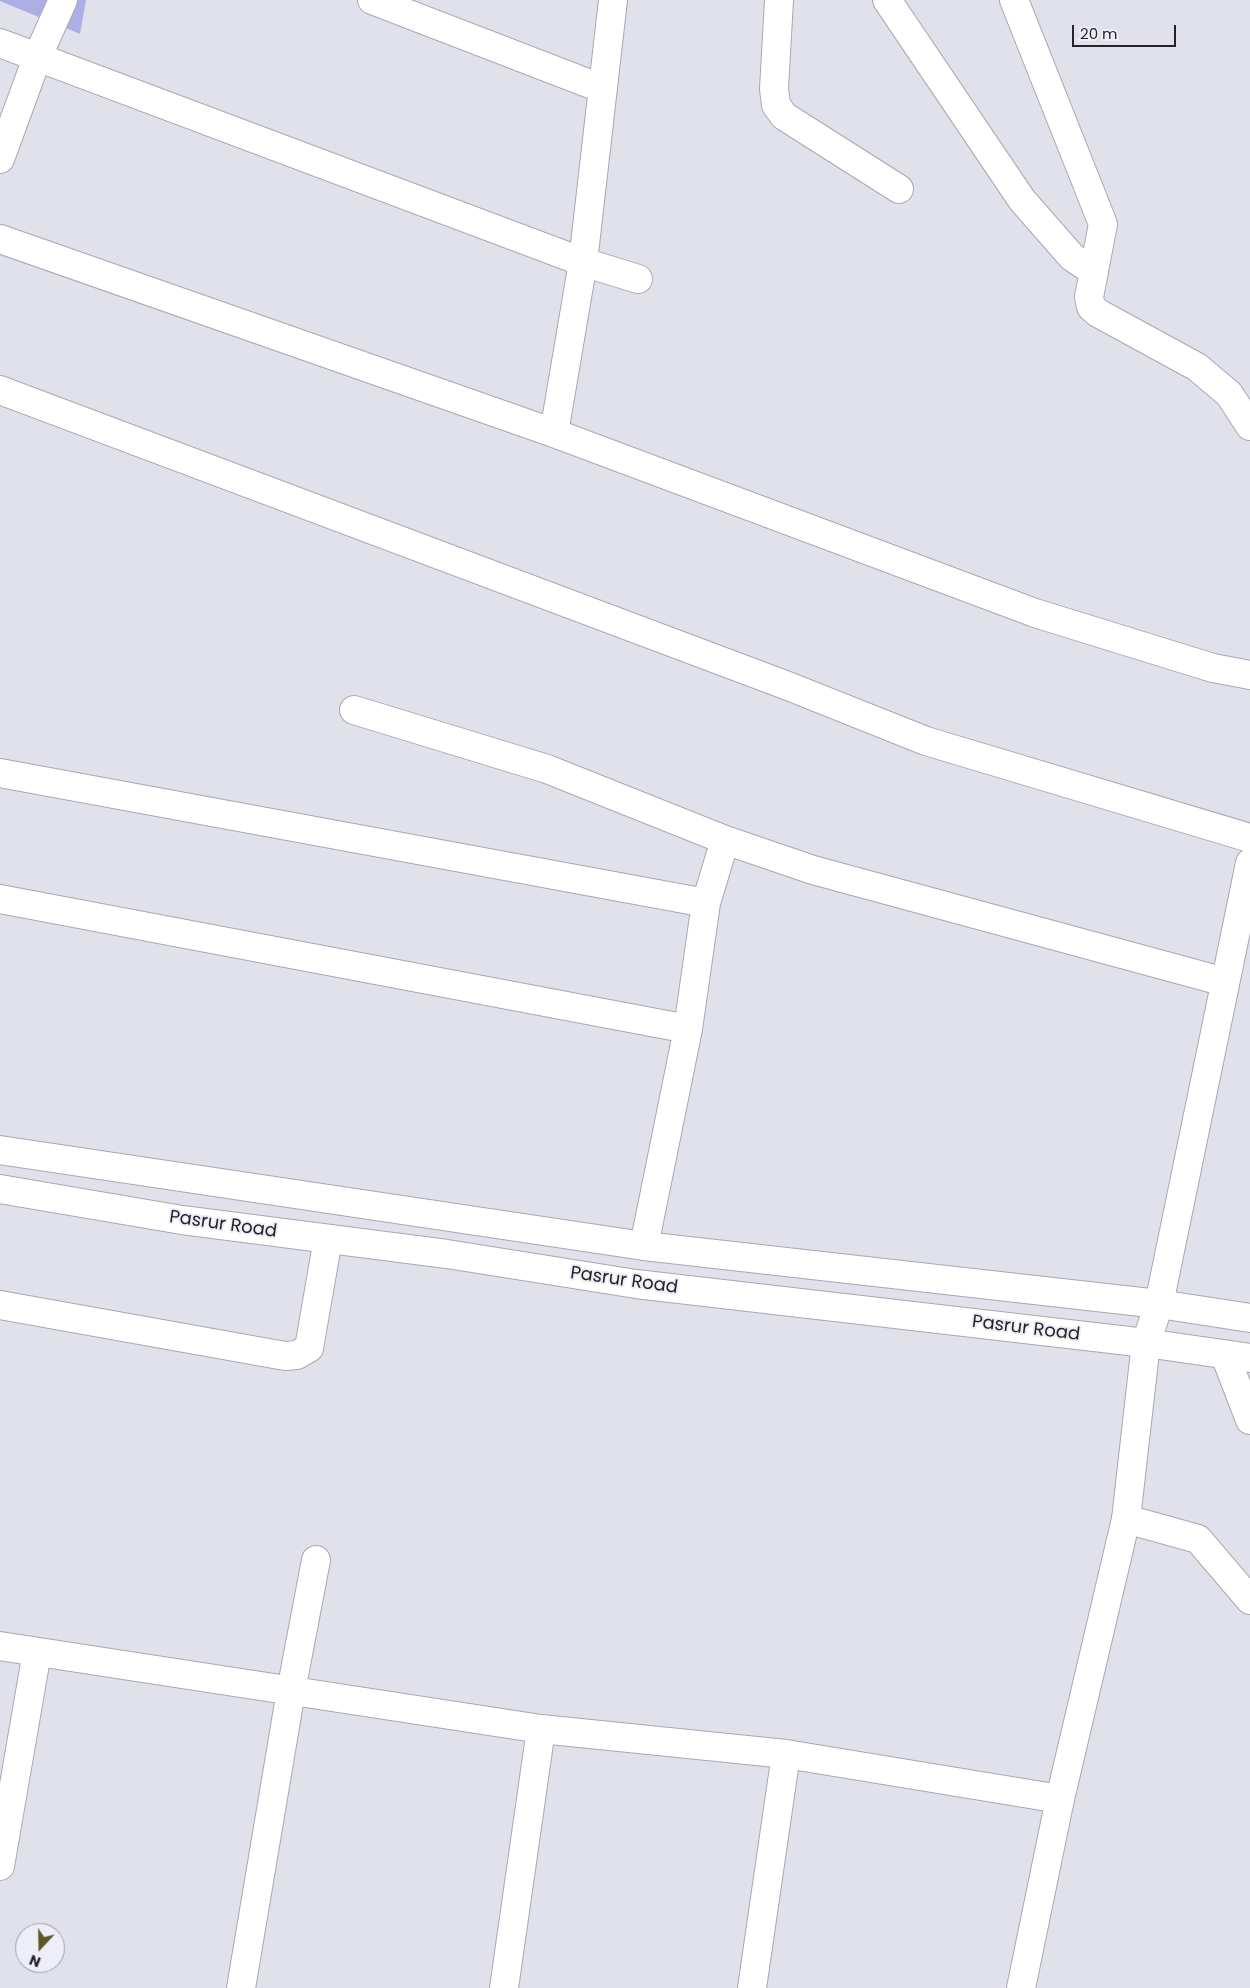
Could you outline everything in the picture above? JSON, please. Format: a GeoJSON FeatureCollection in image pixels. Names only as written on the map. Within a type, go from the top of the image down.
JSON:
{"type":"FeatureCollection","features":[{"type":"Feature","properties":{"kind":"street"},"geometry":{"type":"LineString","coordinates":[[0,159],[37,58],[63,0]]}},
{"type":"Feature","properties":{"kind":"street"},"geometry":{"type":"LineString","coordinates":[[372,0],[603,89]]}},
{"type":"Feature","properties":{"kind":"street"},"geometry":{"type":"LineString","coordinates":[[554,433],[583,262],[613,0]]}},
{"type":"Feature","properties":{"kind":"street"},"geometry":{"type":"LineString","coordinates":[[779,0],[774,88],[776,105],[784,116],[899,189]]}},
{"type":"Feature","properties":{"kind":"street"},"geometry":{"type":"LineString","coordinates":[[887,0],[1022,200],[1072,256],[1094,272]]}},
{"type":"Feature","properties":{"kind":"street"},"geometry":{"type":"LineString","coordinates":[[1014,0],[1103,224],[1089,297],[1091,307],[1098,313],[1197,367],[1229,394],[1250,426]]}},
{"type":"Feature","properties":{"kind":"street"},"geometry":{"type":"LineString","coordinates":[[0,43],[583,262],[638,279]]}},
{"type":"Feature","properties":{"kind":"street"},"geometry":{"type":"LineString","coordinates":[[0,239],[554,433],[1035,613],[1213,668],[1250,675]]}},
{"type":"Feature","properties":{"kind":"street"},"geometry":{"type":"LineString","coordinates":[[0,390],[788,686],[926,741],[1250,838]]}},
{"type":"Feature","properties":{"kind":"street"},"geometry":{"type":"LineString","coordinates":[[354,710],[547,769],[725,840],[813,870],[1225,982]]}},
{"type":"Feature","properties":{"kind":"street"},"geometry":{"type":"LineString","coordinates":[[0,773],[706,903]]}},
{"type":"Feature","properties":{"kind":"street"},"geometry":{"type":"LineString","coordinates":[[644,1246],[688,1029],[706,903],[725,840]]}},
{"type":"Feature","properties":{"kind":"street"},"geometry":{"type":"LineString","coordinates":[[1020,1988],[1060,1799],[1126,1519],[1146,1343],[1159,1304],[1250,863]]}},
{"type":"Feature","properties":{"kind":"street"},"geometry":{"type":"LineString","coordinates":[[0,899],[688,1029]]}},
{"type":"Feature","properties":{"kind":"street"},"geometry":{"type":"LineString","coordinates":[[0,1150],[644,1246],[1159,1304],[1250,1318]]}},
{"type":"Feature","properties":{"kind":"street","name":"Pasrur Road"},"geometry":{"type":"LineString","coordinates":[[0,1189],[182,1220],[447,1254],[636,1284],[1146,1343],[1238,1356]]}},
{"type":"Feature","properties":{"kind":"street"},"geometry":{"type":"LineString","coordinates":[[0,1304],[285,1356],[296,1354],[309,1348],[328,1239]]}},
{"type":"Feature","properties":{"kind":"street"},"geometry":{"type":"LineString","coordinates":[[1238,1356],[1250,1420]]}},
{"type":"Feature","properties":{"kind":"street"},"geometry":{"type":"LineString","coordinates":[[1126,1519],[1198,1539],[1250,1600]]}},
{"type":"Feature","properties":{"kind":"street"},"geometry":{"type":"LineString","coordinates":[[241,1988],[290,1692],[316,1560]]}},
{"type":"Feature","properties":{"kind":"street"},"geometry":{"type":"LineString","coordinates":[[0,1646],[541,1729],[786,1754],[1060,1799]]}},
{"type":"Feature","properties":{"kind":"street"},"geometry":{"type":"LineString","coordinates":[[0,1866],[37,1652]]}},
{"type":"Feature","properties":{"kind":"street"},"geometry":{"type":"LineString","coordinates":[[504,1988],[541,1729]]}},
{"type":"Feature","properties":{"kind":"street"},"geometry":{"type":"LineString","coordinates":[[752,1988],[786,1754]]}},
{"type":"Feature","properties":{"kind":"shaded area"},"geometry":{"type":"Polygon","coordinates":[[[86,0],[80,34],[0,1],[86,0]]]}}]}
